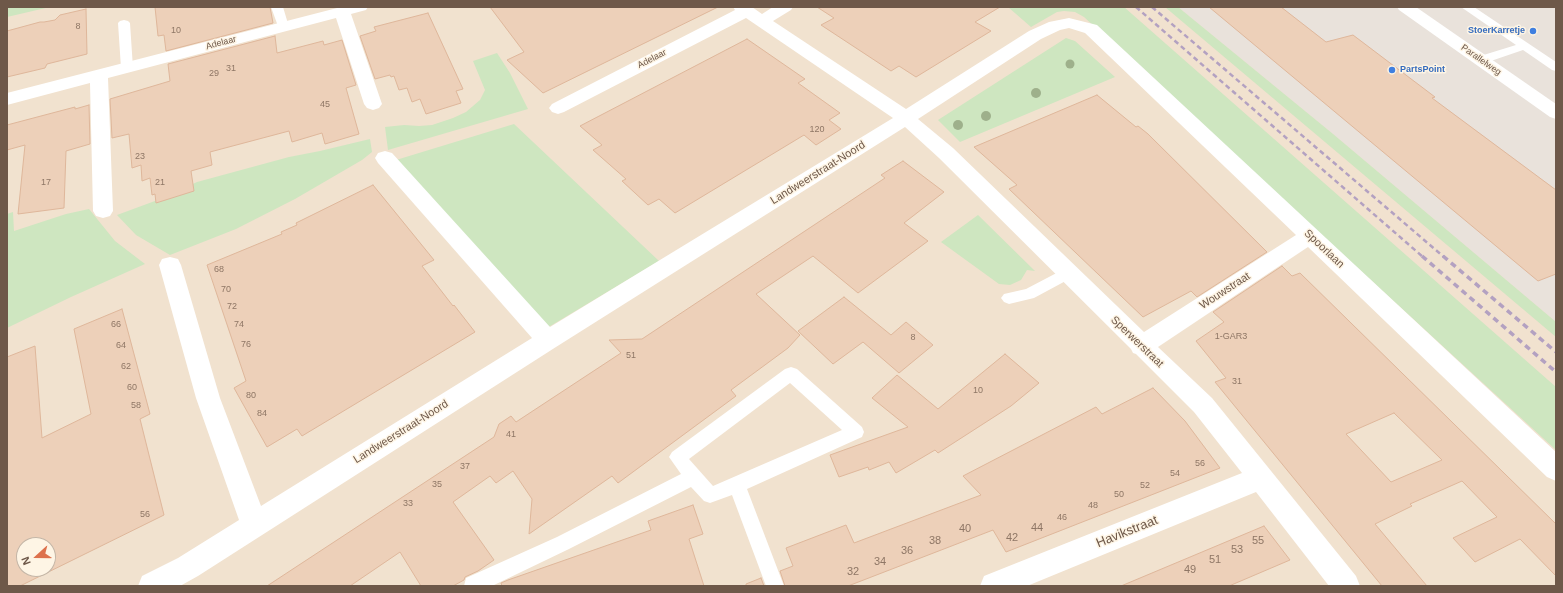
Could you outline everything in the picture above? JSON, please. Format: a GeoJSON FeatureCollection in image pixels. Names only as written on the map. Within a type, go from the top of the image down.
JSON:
{"type":"FeatureCollection","features":[{"type":"Feature","properties":{"kind":"street","name":"Adelaar"},"geometry":{"type":"LineString","coordinates":[[7,99],[360,7]]}},
{"type":"Feature","properties":{"kind":"street"},"geometry":{"type":"LineString","coordinates":[[761,21],[785,7]]}},
{"type":"Feature","properties":{"kind":"street","name":"Parallelweg"},"geometry":{"type":"LineString","coordinates":[[1405,7],[1556,113]]}},
{"type":"Feature","properties":{"kind":"street","name":"Adelaar"},"geometry":{"type":"LineString","coordinates":[[558,108],[743,9],[906,118]]}},
{"type":"Feature","properties":{"kind":"street"},"geometry":{"type":"LineString","coordinates":[[342,12],[373,104]]}},
{"type":"Feature","properties":{"kind":"street","name":"Landweerstraat-Noord"},"geometry":{"type":"LineString","coordinates":[[152,586],[189,577],[254,524],[906,118],[1034,35],[1055,26],[1069,23],[1092,29]]}},
{"type":"Feature","properties":{"kind":"street","name":"Spoorlaan"},"geometry":{"type":"LineString","coordinates":[[1092,29],[1556,469]]}},
{"type":"Feature","properties":{"kind":"street"},"geometry":{"type":"LineString","coordinates":[[99,75],[103,210]]}},
{"type":"Feature","properties":{"kind":"street","name":"Sperwerstraat"},"geometry":{"type":"LineString","coordinates":[[906,118],[946,153],[1203,406],[1346,586]]}},
{"type":"Feature","properties":{"kind":"street"},"geometry":{"type":"LineString","coordinates":[[385,158],[548,340]]}},
{"type":"Feature","properties":{"kind":"street","name":"Wouwstraat"},"geometry":{"type":"LineString","coordinates":[[1141,346],[1310,236]]}},
{"type":"Feature","properties":{"kind":"street"},"geometry":{"type":"LineString","coordinates":[[170,265],[208,398],[254,524]]}},
{"type":"Feature","properties":{"kind":"street","name":"Havikstraat"},"geometry":{"type":"LineString","coordinates":[[994,586],[1260,478]]}},
{"type":"Feature","properties":{"kind":"lane"},"geometry":{"type":"LineString","coordinates":[[277,7],[283,27]]}},
{"type":"Feature","properties":{"kind":"lane"},"geometry":{"type":"LineString","coordinates":[[1467,7],[1556,67]]}},
{"type":"Feature","properties":{"kind":"lane"},"geometry":{"type":"LineString","coordinates":[[124,23],[127,68]]}},
{"type":"Feature","properties":{"kind":"lane"},"geometry":{"type":"LineString","coordinates":[[1481,60],[1525,46]]}},
{"type":"Feature","properties":{"kind":"lane"},"geometry":{"type":"LineString","coordinates":[[1009,298],[1029,294],[1068,273]]}},
{"type":"Feature","properties":{"kind":"lane"},"geometry":{"type":"LineString","coordinates":[[791,374],[856,432],[737,485],[710,495],[692,476],[678,457],[791,374]]}},
{"type":"Feature","properties":{"kind":"lane"},"geometry":{"type":"LineString","coordinates":[[473,585],[563,543],[692,476]]}},
{"type":"Feature","properties":{"kind":"lane"},"geometry":{"type":"LineString","coordinates":[[737,485],[775,586]]}},
{"type":"Feature","properties":{"kind":"shaded area"},"geometry":{"type":"Polygon","coordinates":[[[7,7],[1556,7],[1556,586],[7,586],[7,7]]]}},
{"type":"Feature","properties":{"kind":"shaded area"},"geometry":{"type":"Polygon","coordinates":[[[1178,7],[1556,7],[1556,322],[1333,134],[1178,7]]]}},
{"type":"Feature","properties":{"kind":"green space"},"geometry":{"type":"Polygon","coordinates":[[[7,7],[50,7],[7,17],[7,7]]]}},
{"type":"Feature","properties":{"kind":"green space"},"geometry":{"type":"Polygon","coordinates":[[[1008,7],[1124,7],[1556,387],[1556,450],[1084,17],[1075,12],[1057,12],[1031,27],[1008,7]]]}},
{"type":"Feature","properties":{"kind":"green space"},"geometry":{"type":"Polygon","coordinates":[[[1165,7],[1178,7],[1333,134],[1556,322],[1556,337],[1165,7]]]}},
{"type":"Feature","properties":{"kind":"green space"},"geometry":{"type":"Polygon","coordinates":[[[1066,38],[1075,41],[1115,77],[960,142],[938,120],[1066,38]]]}},
{"type":"Feature","properties":{"kind":"green space"},"geometry":{"type":"Polygon","coordinates":[[[497,53],[510,73],[528,109],[388,150],[385,127],[432,125],[466,112],[480,100],[485,90],[473,61],[497,53]]]}},
{"type":"Feature","properties":{"kind":"green space"},"geometry":{"type":"Polygon","coordinates":[[[514,124],[659,261],[547,328],[396,160],[514,124]]]}},
{"type":"Feature","properties":{"kind":"green space"},"geometry":{"type":"Polygon","coordinates":[[[370,139],[372,152],[362,160],[295,199],[236,229],[170,255],[136,235],[117,215],[163,198],[197,182],[289,157],[370,139]]]}},
{"type":"Feature","properties":{"kind":"green space"},"geometry":{"type":"Polygon","coordinates":[[[89,209],[115,241],[145,264],[7,328],[7,214],[13,212],[14,231],[66,214],[89,209]]]}},
{"type":"Feature","properties":{"kind":"green space"},"geometry":{"type":"Polygon","coordinates":[[[978,215],[1035,271],[1027,270],[1021,280],[1010,285],[999,284],[941,242],[978,215]]]}},
{"type":"Feature","properties":{"kind":"building"},"geometry":{"type":"Polygon","coordinates":[[[155,7],[270,7],[273,23],[166,51],[164,35],[158,36],[155,7]]]}},
{"type":"Feature","properties":{"kind":"building"},"geometry":{"type":"Polygon","coordinates":[[[490,7],[718,7],[543,93],[507,60],[524,52],[490,7]]]}},
{"type":"Feature","properties":{"kind":"building"},"geometry":{"type":"Polygon","coordinates":[[[817,7],[1000,7],[975,22],[991,31],[916,77],[899,66],[891,71],[821,25],[834,18],[817,7]]]}},
{"type":"Feature","properties":{"kind":"building"},"geometry":{"type":"Polygon","coordinates":[[[1209,7],[1281,7],[1326,42],[1353,35],[1435,97],[1432,98],[1556,190],[1556,274],[1538,281],[1209,7]]]}},
{"type":"Feature","properties":{"kind":"building"},"geometry":{"type":"Polygon","coordinates":[[[86,9],[87,54],[47,64],[45,68],[7,77],[7,31],[40,22],[55,20],[60,15],[86,9]]]}},
{"type":"Feature","properties":{"kind":"building"},"geometry":{"type":"Polygon","coordinates":[[[428,13],[463,89],[456,91],[461,103],[426,114],[420,99],[412,102],[407,88],[399,90],[394,76],[391,77],[390,75],[375,79],[360,36],[376,31],[374,27],[428,13]]]}},
{"type":"Feature","properties":{"kind":"building"},"geometry":{"type":"Polygon","coordinates":[[[275,36],[277,53],[323,41],[324,45],[342,40],[356,85],[346,88],[359,134],[325,144],[322,133],[292,142],[289,131],[210,152],[212,165],[191,171],[194,191],[156,203],[155,194],[152,195],[150,178],[142,181],[141,165],[132,168],[129,134],[112,138],[110,99],[170,81],[168,64],[275,36]]]}},
{"type":"Feature","properties":{"kind":"building"},"geometry":{"type":"Polygon","coordinates":[[[747,39],[805,79],[798,83],[840,113],[829,120],[841,129],[816,145],[804,135],[675,213],[659,199],[648,205],[622,181],[626,179],[593,150],[602,145],[580,126],[747,39]]]}},
{"type":"Feature","properties":{"kind":"building"},"geometry":{"type":"Polygon","coordinates":[[[1097,95],[1136,127],[1138,126],[1148,134],[1267,252],[1197,297],[1191,291],[1143,317],[1009,189],[1017,185],[974,147],[1097,95]]]}},
{"type":"Feature","properties":{"kind":"building"},"geometry":{"type":"Polygon","coordinates":[[[89,105],[90,144],[66,151],[64,208],[18,214],[25,145],[7,150],[7,125],[75,107],[75,109],[89,105]]]}},
{"type":"Feature","properties":{"kind":"building"},"geometry":{"type":"Polygon","coordinates":[[[903,161],[944,192],[904,223],[928,241],[858,293],[813,256],[756,294],[800,335],[788,348],[731,390],[736,396],[618,483],[612,476],[529,534],[532,499],[513,471],[496,483],[490,476],[453,502],[494,560],[453,586],[421,586],[400,552],[350,586],[267,586],[494,437],[499,424],[511,416],[516,422],[621,353],[609,340],[642,339],[885,178],[881,175],[903,161]]]}},
{"type":"Feature","properties":{"kind":"building"},"geometry":{"type":"Polygon","coordinates":[[[373,185],[434,260],[422,266],[475,332],[302,436],[297,429],[267,447],[234,388],[246,381],[207,265],[282,234],[281,232],[297,225],[296,223],[373,185]]]}},
{"type":"Feature","properties":{"kind":"building"},"geometry":{"type":"Polygon","coordinates":[[[1282,266],[1292,276],[1300,273],[1556,524],[1556,576],[1520,539],[1475,562],[1453,538],[1497,517],[1462,481],[1410,504],[1412,506],[1375,524],[1427,586],[1382,586],[1215,382],[1226,378],[1196,341],[1224,322],[1213,312],[1282,266]],[[1394,413],[1346,434],[1391,482],[1442,460],[1394,413]]]}},
{"type":"Feature","properties":{"kind":"building"},"geometry":{"type":"Polygon","coordinates":[[[844,297],[891,335],[906,322],[933,345],[899,373],[863,342],[833,364],[798,331],[844,297]]]}},
{"type":"Feature","properties":{"kind":"building"},"geometry":{"type":"Polygon","coordinates":[[[122,309],[150,414],[140,419],[164,515],[56,568],[56,537],[16,537],[16,577],[38,577],[20,586],[7,586],[7,357],[35,346],[42,438],[91,414],[74,329],[122,309]]]}},
{"type":"Feature","properties":{"kind":"building"},"geometry":{"type":"Polygon","coordinates":[[[1005,354],[1039,383],[1011,406],[938,453],[935,450],[896,473],[889,462],[869,470],[868,467],[839,477],[830,455],[908,427],[872,398],[897,375],[938,409],[1005,354]]]}},
{"type":"Feature","properties":{"kind":"building"},"geometry":{"type":"Polygon","coordinates":[[[1153,388],[1185,421],[1220,468],[1006,552],[993,530],[848,586],[785,586],[780,571],[793,566],[786,548],[846,525],[854,543],[981,495],[963,476],[1096,407],[1102,414],[1153,388]]]}},
{"type":"Feature","properties":{"kind":"building"},"geometry":{"type":"Polygon","coordinates":[[[693,505],[703,534],[689,539],[704,586],[502,586],[501,583],[508,580],[651,530],[648,521],[693,505]]]}},
{"type":"Feature","properties":{"kind":"building"},"geometry":{"type":"Polygon","coordinates":[[[1264,526],[1290,560],[1229,586],[1121,586],[1264,526]]]}},
{"type":"Feature","properties":{"kind":"building"},"geometry":{"type":"Polygon","coordinates":[[[761,578],[764,586],[746,586],[746,584],[761,578]]]}},
{"type":"Feature","properties":{"kind":"railway"},"geometry":{"type":"LineString","coordinates":[[1136,7],[1423,257]]}},
{"type":"Feature","properties":{"kind":"railway"},"geometry":{"type":"LineString","coordinates":[[1152,7],[1444,257]]}},
{"type":"Feature","properties":{"kind":"railway"},"geometry":{"type":"LineString","coordinates":[[1422,256],[1556,372]]}},
{"type":"Feature","properties":{"kind":"railway"},"geometry":{"type":"LineString","coordinates":[[1443,256],[1556,352]]}},
{"type":"Feature","properties":{"kind":"place","name":"StoerKarretje"},"geometry":{"type":"Point","coordinates":[1533,31]}},
{"type":"Feature","properties":{"kind":"place","name":"PartsPoint"},"geometry":{"type":"Point","coordinates":[1392,70]}}]}
